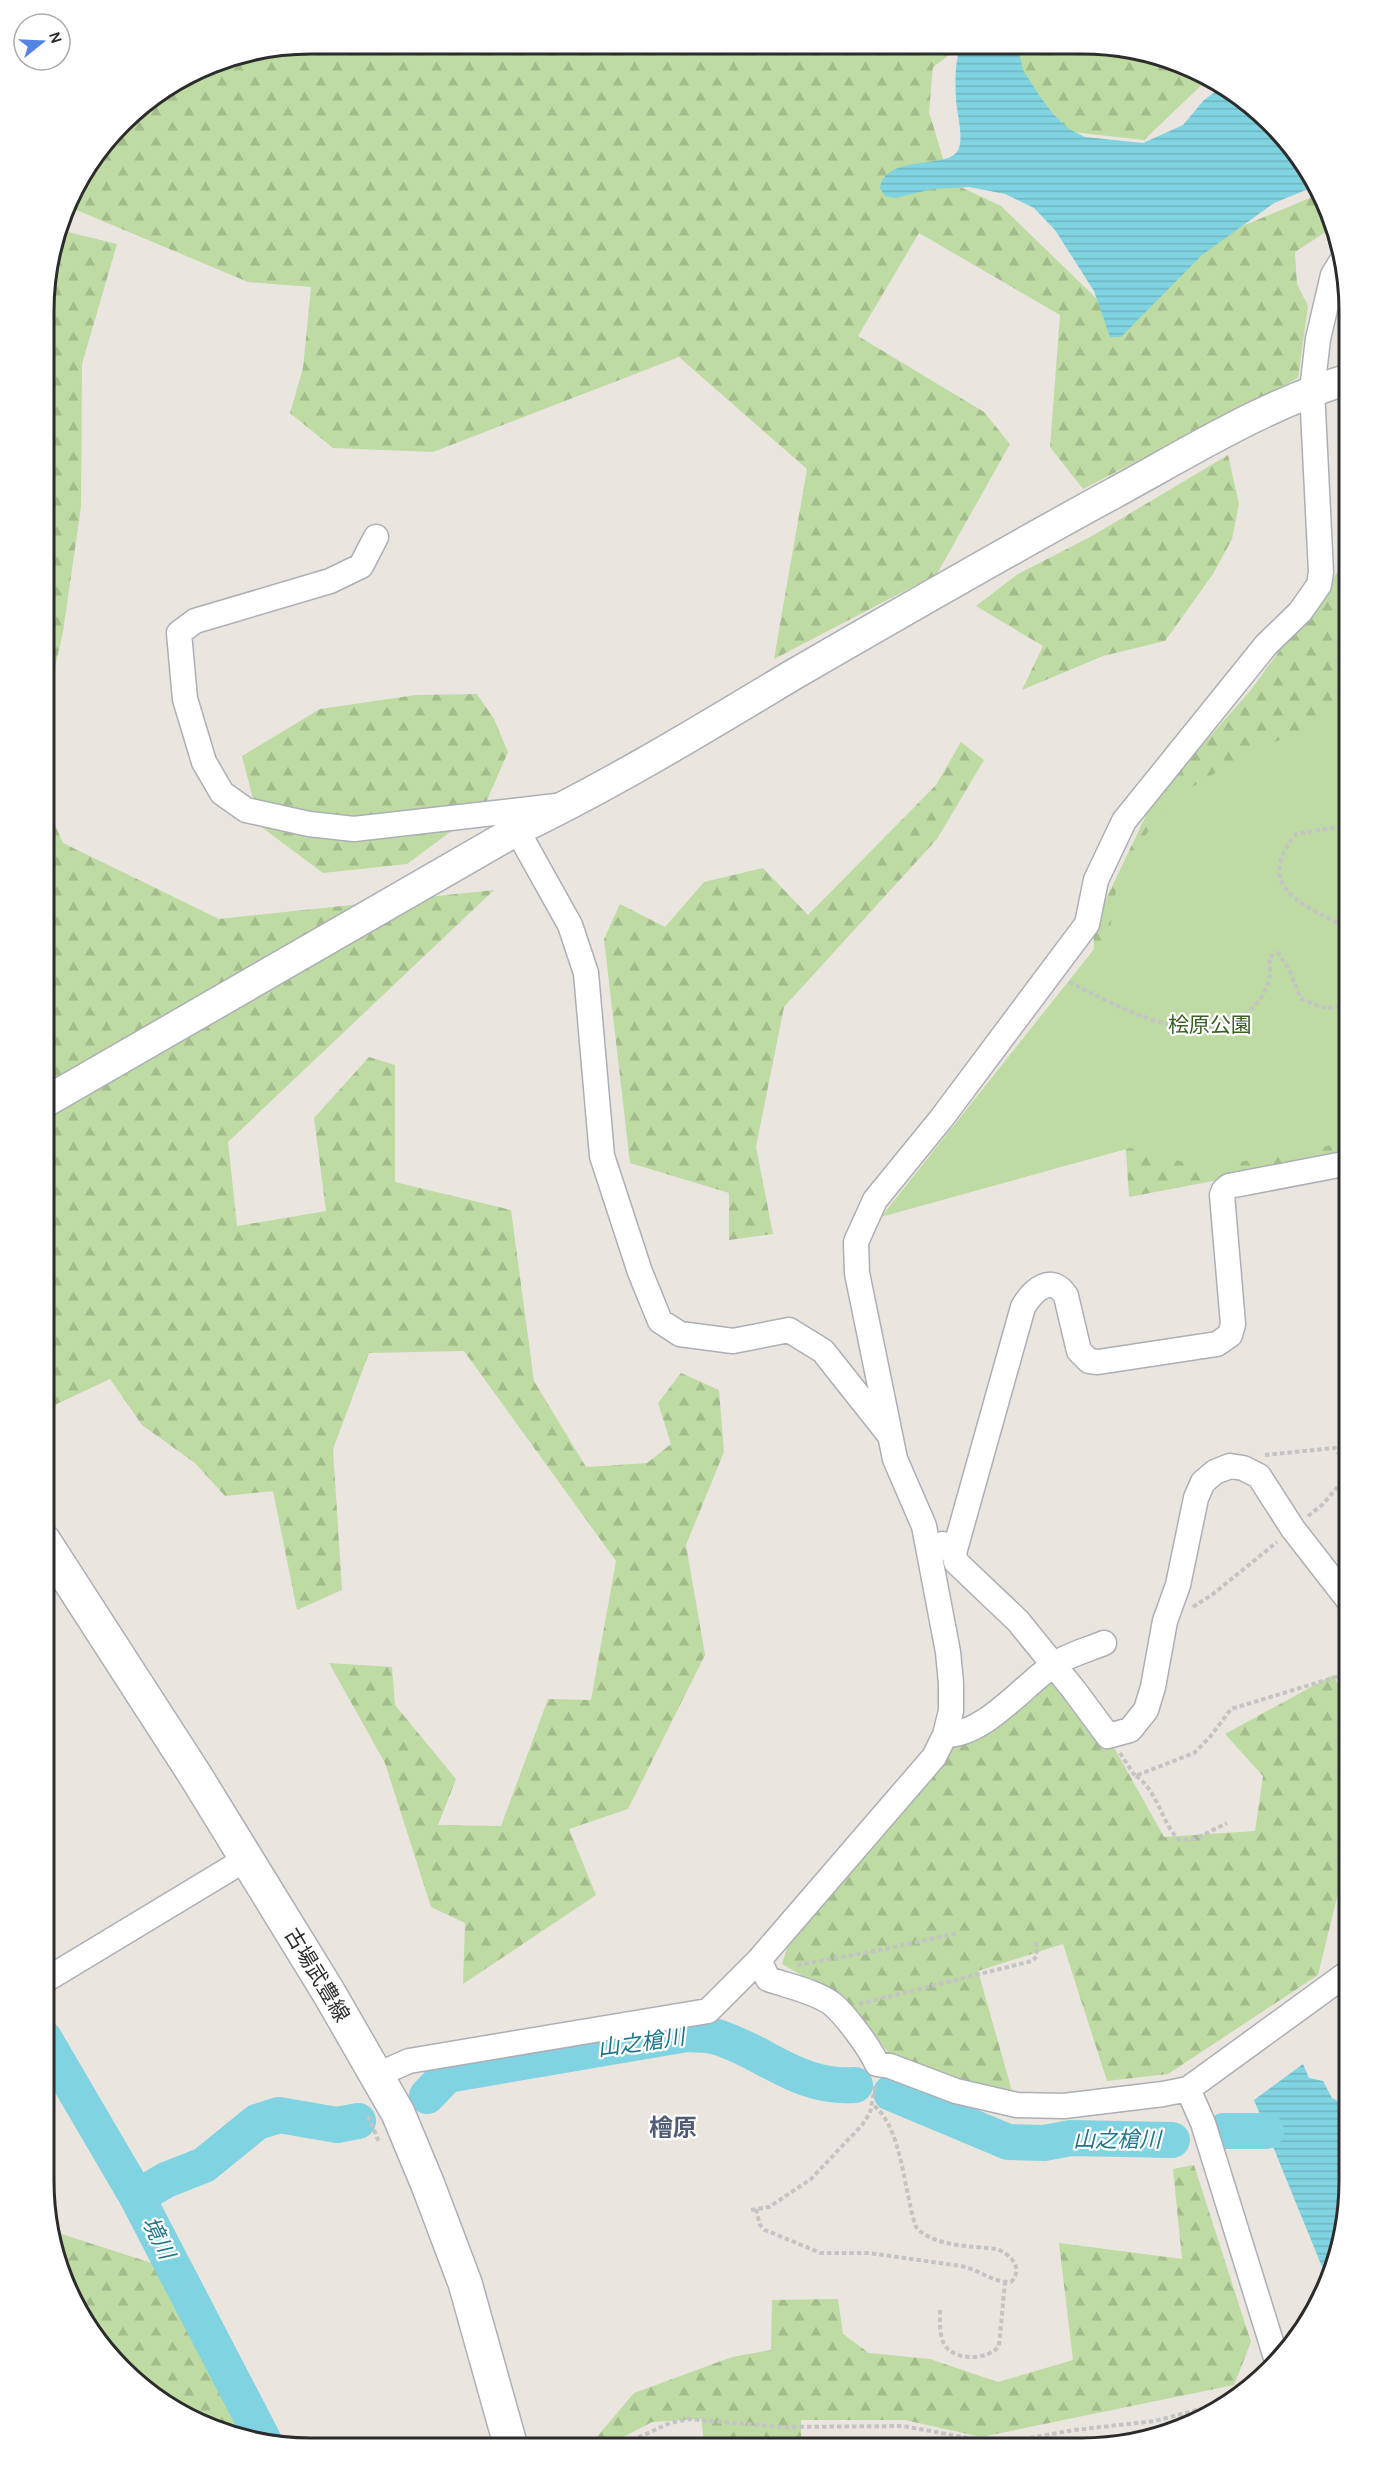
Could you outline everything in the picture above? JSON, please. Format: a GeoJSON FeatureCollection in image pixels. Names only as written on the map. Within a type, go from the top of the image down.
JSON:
{"type":"FeatureCollection","features":[{"type":"Feature","properties":{"kind":"main road","name":"古場武豊線"},"geometry":{"type":"LineString","coordinates":[[54,1557],[246,1859],[377,2075],[402,2124],[465,2283],[508,2438]]}},
{"type":"Feature","properties":{"kind":"street"},"geometry":{"type":"LineString","coordinates":[[377,2075],[409,2061],[708,2011],[759,1960],[934,1757],[945,1735],[951,1711],[951,1683],[924,1526],[895,1459],[857,1273],[856,1242],[875,1200],[941,1119],[1087,924],[1096,880],[1124,821],[1266,645],[1300,612],[1319,585],[1321,572],[1312,390],[1318,339],[1330,285],[1336,270]]}},
{"type":"Feature","properties":{"kind":"street"},"geometry":{"type":"LineString","coordinates":[[54,1097],[517,830],[570,804],[1069,517],[1265,411],[1312,390],[1339,382]]}},
{"type":"Feature","properties":{"kind":"street"},"geometry":{"type":"LineString","coordinates":[[376,537],[360,566],[330,581],[195,621],[179,633],[185,699],[204,762],[222,793],[246,810],[309,824],[354,829],[570,804]]}},
{"type":"Feature","properties":{"kind":"street"},"geometry":{"type":"LineString","coordinates":[[517,830],[570,925],[586,973],[602,1156],[640,1272],[660,1321],[680,1334],[733,1341],[789,1330],[823,1351],[891,1438]]}},
{"type":"Feature","properties":{"kind":"street"},"geometry":{"type":"LineString","coordinates":[[939,1607],[949,1591],[955,1558],[1023,1307],[1030,1296],[1043,1285],[1051,1284],[1063,1290],[1079,1351],[1089,1360],[1098,1362],[1217,1344],[1230,1335],[1233,1324],[1222,1195],[1224,1190],[1229,1186],[1339,1165]]}},
{"type":"Feature","properties":{"kind":"street"},"geometry":{"type":"LineString","coordinates":[[924,1526],[1018,1621],[1054,1664],[1108,1736],[1130,1730],[1146,1710],[1153,1687],[1165,1621],[1178,1585],[1196,1498],[1203,1482],[1215,1472],[1230,1466],[1243,1468],[1259,1476],[1293,1528],[1339,1588]]}},
{"type":"Feature","properties":{"kind":"street"},"geometry":{"type":"LineString","coordinates":[[945,1735],[967,1732],[1054,1664],[1104,1643]]}},
{"type":"Feature","properties":{"kind":"street"},"geometry":{"type":"LineString","coordinates":[[54,1975],[246,1859]]}},
{"type":"Feature","properties":{"kind":"street"},"geometry":{"type":"LineString","coordinates":[[759,1960],[768,1979],[801,1989],[831,2003],[873,2054],[877,2064],[890,2066],[956,2091],[1017,2105],[1064,2106],[1188,2089],[1339,1979]]}},
{"type":"Feature","properties":{"kind":"street"},"geometry":{"type":"LineString","coordinates":[[1188,2089],[1203,2123],[1274,2351]]}},
{"type":"Feature","properties":{"kind":"path"},"geometry":{"type":"LineString","coordinates":[[1339,827],[1296,834],[1283,850],[1278,870],[1289,896],[1339,924]]}},
{"type":"Feature","properties":{"kind":"path"},"geometry":{"type":"LineString","coordinates":[[1049,972],[1154,1022],[1205,1029],[1231,1024],[1251,1009],[1264,994],[1271,978],[1269,957],[1278,953],[1289,969],[1301,999],[1327,1009],[1339,1005]]}},
{"type":"Feature","properties":{"kind":"path"},"geometry":{"type":"LineString","coordinates":[[1230,1466],[1236,1460],[1335,1448],[1339,1454]]}},
{"type":"Feature","properties":{"kind":"path"},"geometry":{"type":"LineString","coordinates":[[1165,1621],[1172,1621],[1213,1594],[1322,1506],[1339,1486]]}},
{"type":"Feature","properties":{"kind":"path"},"geometry":{"type":"LineString","coordinates":[[1135,1776],[1194,1753],[1210,1737],[1231,1709],[1339,1676]]}},
{"type":"Feature","properties":{"kind":"path"},"geometry":{"type":"LineString","coordinates":[[1108,1736],[1135,1776],[1144,1782],[1172,1833],[1179,1840],[1195,1839],[1227,1823]]}},
{"type":"Feature","properties":{"kind":"path"},"geometry":{"type":"LineString","coordinates":[[795,1965],[958,1933]]}},
{"type":"Feature","properties":{"kind":"path"},"geometry":{"type":"LineString","coordinates":[[838,2012],[851,2006],[1032,1961],[1037,1956],[1036,1941]]}},
{"type":"Feature","properties":{"kind":"path"},"geometry":{"type":"LineString","coordinates":[[873,2104],[880,2110],[893,2135],[916,2226],[921,2233],[940,2241],[998,2249],[1006,2253],[1012,2258],[1017,2270],[1016,2277],[1011,2282],[998,2282],[974,2268],[961,2266],[869,2253],[821,2253],[765,2230],[760,2225],[754,2210],[769,2207],[811,2179],[862,2125],[873,2104],[877,2064]]}},
{"type":"Feature","properties":{"kind":"path"},"geometry":{"type":"LineString","coordinates":[[367,2115],[381,2146]]}},
{"type":"Feature","properties":{"kind":"path"},"geometry":{"type":"LineString","coordinates":[[940,2310],[941,2333],[943,2342],[948,2348],[966,2356],[985,2357],[999,2346],[1005,2282]]}},
{"type":"Feature","properties":{"kind":"path"},"geometry":{"type":"LineString","coordinates":[[1030,2438],[1074,2430],[1155,2421],[1199,2409]]}},
{"type":"Feature","properties":{"kind":"path"},"geometry":{"type":"LineString","coordinates":[[638,2438],[670,2423],[689,2419],[782,2427],[903,2426],[968,2438]]}},
{"type":"Feature","properties":{"kind":"green space"},"geometry":{"type":"Polygon","coordinates":[[[311,54],[951,54],[933,67],[929,112],[950,182],[1001,206],[1127,328],[1218,236],[1312,197],[1326,232],[1295,252],[1297,284],[1308,306],[1298,378],[1083,489],[1050,447],[1060,315],[919,233],[858,336],[984,412],[1010,444],[937,574],[774,659],[807,469],[679,357],[433,452],[333,448],[290,413],[303,368],[311,287],[248,282],[76,210],[88,182],[107,155],[129,129],[168,97],[197,81],[244,63],[277,56],[311,54]]]}},
{"type":"Feature","properties":{"kind":"green space"},"geometry":{"type":"Polygon","coordinates":[[[1001,54],[1116,56],[1165,68],[1202,84],[1144,140],[1054,130],[1001,54]]]}},
{"type":"Feature","properties":{"kind":"green space"},"geometry":{"type":"Polygon","coordinates":[[[67,232],[117,244],[82,364],[81,507],[63,632],[54,672],[54,311],[56,277],[67,232]]]}},
{"type":"Feature","properties":{"kind":"green space"},"geometry":{"type":"Polygon","coordinates":[[[1228,455],[1239,504],[1232,539],[1213,574],[1165,641],[1103,656],[1022,690],[1043,646],[976,606],[1018,574],[1092,536],[1228,455]]]}},
{"type":"Feature","properties":{"kind":"green space","name":"桧原公園"},"geometry":{"type":"Polygon","coordinates":[[[1339,570],[1339,1157],[1129,1197],[1123,1106],[1092,1074],[1094,924],[1153,801],[1250,691],[1339,570]]]}},
{"type":"Feature","properties":{"kind":"green space"},"geometry":{"type":"Polygon","coordinates":[[[477,694],[494,719],[508,752],[484,807],[407,864],[323,873],[260,826],[242,756],[320,709],[416,695],[477,694]]]}},
{"type":"Feature","properties":{"kind":"green space","name":"桧原公園"},"geometry":{"type":"Polygon","coordinates":[[[1339,717],[1339,1144],[1206,1168],[1130,1148],[881,1217],[1110,929],[1118,876],[1169,801],[1251,751],[1339,717]]]}},
{"type":"Feature","properties":{"kind":"green space"},"geometry":{"type":"Polygon","coordinates":[[[961,742],[984,760],[937,839],[784,1007],[756,1147],[773,1234],[729,1240],[729,1193],[630,1163],[604,939],[620,904],[665,927],[704,882],[763,868],[808,915],[936,785],[961,742]]]}},
{"type":"Feature","properties":{"kind":"green space"},"geometry":{"type":"Polygon","coordinates":[[[54,823],[63,843],[219,919],[494,890],[228,1142],[237,1226],[326,1211],[314,1118],[369,1057],[395,1065],[395,1182],[511,1210],[534,1381],[586,1467],[647,1463],[671,1444],[658,1403],[681,1373],[719,1390],[724,1452],[686,1545],[705,1655],[628,1809],[569,1829],[596,1895],[463,1984],[465,1923],[431,1907],[385,1763],[329,1663],[392,1667],[395,1705],[456,1779],[438,1825],[501,1826],[548,1699],[591,1700],[616,1561],[464,1351],[369,1353],[333,1449],[342,1590],[297,1610],[273,1491],[225,1496],[195,1463],[142,1425],[110,1379],[54,1405],[54,823]]]}},
{"type":"Feature","properties":{"kind":"green space"},"geometry":{"type":"Polygon","coordinates":[[[1069,1667],[1164,1837],[1255,1831],[1263,1776],[1225,1734],[1333,1675],[1339,1686],[1339,1889],[1318,1975],[1168,2074],[1107,2081],[1063,1944],[978,1971],[1012,2091],[903,2069],[840,1997],[782,1964],[794,1925],[949,1734],[1069,1667]]]}},
{"type":"Feature","properties":{"kind":"green space"},"geometry":{"type":"Polygon","coordinates":[[[1194,2165],[1251,2342],[1234,2385],[981,2437],[905,2420],[801,2420],[801,2438],[704,2438],[701,2419],[652,2422],[621,2438],[596,2438],[634,2393],[732,2357],[771,2350],[772,2300],[838,2299],[843,2334],[869,2353],[930,2359],[998,2382],[1073,2360],[1059,2243],[1182,2259],[1173,2169],[1194,2165]]]}},
{"type":"Feature","properties":{"kind":"green space"},"geometry":{"type":"Polygon","coordinates":[[[60,2233],[158,2265],[249,2425],[248,2430],[228,2424],[182,2404],[129,2363],[88,2310],[68,2264],[60,2233]]]}},
{"type":"Feature","properties":{"kind":"water"},"geometry":{"type":"Polygon","coordinates":[[[958,54],[1019,54],[1023,70],[1053,114],[1069,129],[1085,137],[1143,143],[1183,125],[1204,100],[1216,91],[1264,129],[1296,168],[1308,189],[1274,203],[1202,255],[1121,337],[1110,337],[1094,291],[1055,230],[1034,208],[1005,194],[969,187],[933,189],[895,198],[885,196],[880,188],[884,178],[903,166],[939,160],[956,153],[960,142],[955,86],[958,54]]]}},
{"type":"Feature","properties":{"kind":"water"},"geometry":{"type":"Polygon","coordinates":[[[1303,2064],[1309,2078],[1323,2081],[1332,2098],[1339,2102],[1337,2215],[1323,2269],[1254,2100],[1303,2064]]]}},
{"type":"Feature","properties":{"kind":"waterway","name":"山之槍川"},"geometry":{"type":"LineString","coordinates":[[427,2096],[447,2075],[687,2034],[720,2038],[817,2082],[855,2085]]}},
{"type":"Feature","properties":{"kind":"waterway","name":"境川"},"geometry":{"type":"LineString","coordinates":[[54,2055],[137,2197],[260,2433]]}},
{"type":"Feature","properties":{"kind":"waterway","name":"山之槍川"},"geometry":{"type":"LineString","coordinates":[[891,2093],[1008,2142],[1044,2143],[1071,2138],[1172,2140]]}},
{"type":"Feature","properties":{"kind":"waterway","name":"山之槍川"},"geometry":{"type":"LineString","coordinates":[[137,2197],[166,2180],[204,2165],[257,2122],[279,2115],[337,2125],[358,2121]]}},
{"type":"Feature","properties":{"kind":"waterway","name":"山之槍川"},"geometry":{"type":"LineString","coordinates":[[1224,2131],[1266,2131]]}},
{"type":"Feature","properties":{"kind":"district","name":"檜原"},"geometry":{"type":"Point","coordinates":[673,2128]}}]}
